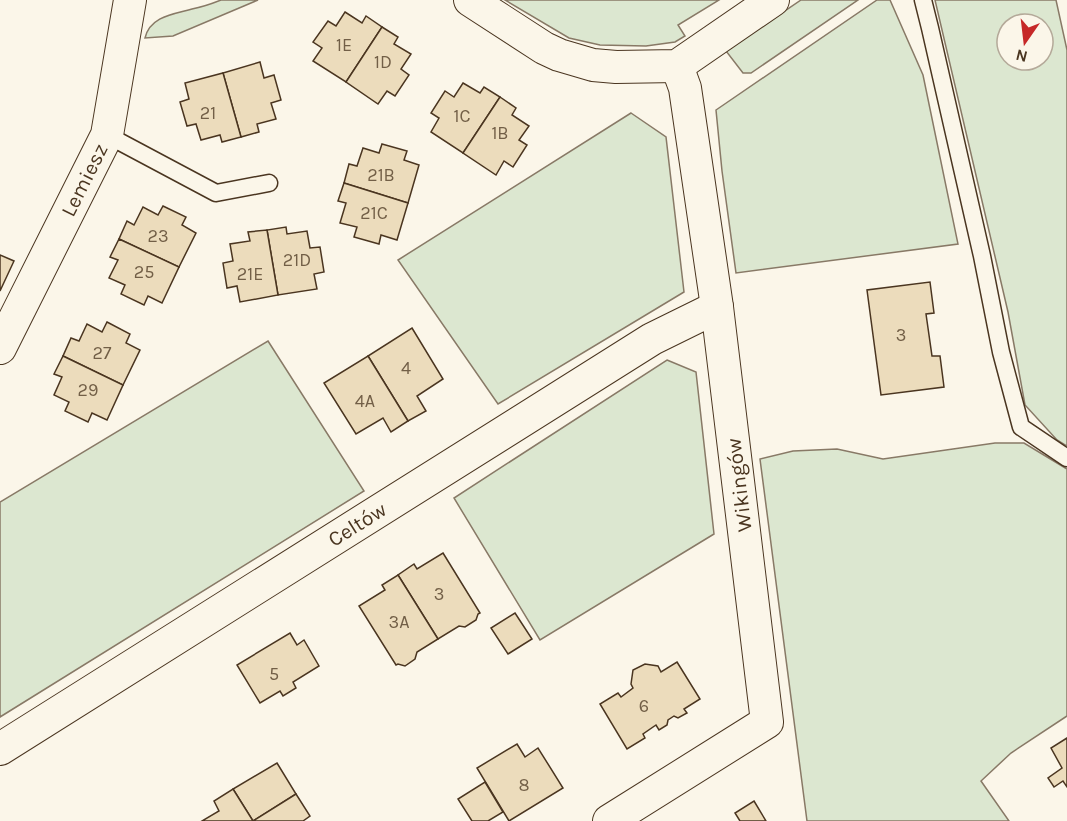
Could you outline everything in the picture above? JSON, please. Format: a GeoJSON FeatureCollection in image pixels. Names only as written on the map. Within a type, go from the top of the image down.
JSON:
{"type":"FeatureCollection","features":[{"type":"Feature","properties":{"kind":"street","name":"Lemiesz"},"geometry":{"type":"LineString","coordinates":[[0,348],[107,135],[130,0]]}},
{"type":"Feature","properties":{"kind":"street"},"geometry":{"type":"LineString","coordinates":[[471,0],[544,48],[593,65],[616,67],[677,66],[773,0]]}},
{"type":"Feature","properties":{"kind":"street","name":"Wikingów"},"geometry":{"type":"LineString","coordinates":[[609,821],[767,722],[717,308],[685,88],[677,66]]}},
{"type":"Feature","properties":{"kind":"street","name":"Celtów"},"geometry":{"type":"LineString","coordinates":[[0,749],[652,339],[717,308]]}},
{"type":"Feature","properties":{"kind":"lane"},"geometry":{"type":"LineString","coordinates":[[923,0],[982,256],[1001,352],[1021,427],[1067,458]]}},
{"type":"Feature","properties":{"kind":"lane"},"geometry":{"type":"LineString","coordinates":[[107,135],[216,193],[269,183]]}},
{"type":"Feature","properties":{"kind":"green space"},"geometry":{"type":"Polygon","coordinates":[[[221,0],[258,0],[173,36],[145,38],[157,20],[221,0]]]}},
{"type":"Feature","properties":{"kind":"green space"},"geometry":{"type":"Polygon","coordinates":[[[505,0],[719,0],[678,25],[685,36],[675,42],[646,46],[600,45],[569,38],[505,0]]]}},
{"type":"Feature","properties":{"kind":"green space"},"geometry":{"type":"Polygon","coordinates":[[[801,0],[858,0],[751,73],[743,73],[726,51],[801,0]]]}},
{"type":"Feature","properties":{"kind":"green space"},"geometry":{"type":"Polygon","coordinates":[[[877,0],[890,0],[923,75],[958,244],[736,273],[716,110],[877,0]]]}},
{"type":"Feature","properties":{"kind":"green space"},"geometry":{"type":"Polygon","coordinates":[[[935,0],[1056,0],[1067,50],[1067,446],[1057,440],[1025,405],[1008,312],[935,0]]]}},
{"type":"Feature","properties":{"kind":"green space"},"geometry":{"type":"Polygon","coordinates":[[[631,113],[666,137],[684,292],[498,404],[398,260],[631,113]]]}},
{"type":"Feature","properties":{"kind":"green space"},"geometry":{"type":"Polygon","coordinates":[[[268,341],[364,491],[0,717],[0,502],[268,341]]]}},
{"type":"Feature","properties":{"kind":"green space"},"geometry":{"type":"Polygon","coordinates":[[[667,360],[696,372],[714,534],[540,640],[454,498],[667,360]]]}},
{"type":"Feature","properties":{"kind":"green space"},"geometry":{"type":"Polygon","coordinates":[[[995,443],[1024,443],[1067,469],[1067,716],[1011,753],[981,781],[1009,821],[807,821],[760,459],[793,451],[837,449],[883,459],[995,443]]]}},
{"type":"Feature","properties":{"kind":"building"},"geometry":{"type":"Polygon","coordinates":[[[345,12],[362,23],[366,16],[382,27],[346,82],[313,61],[322,48],[313,42],[328,21],[336,26],[345,12]]]}},
{"type":"Feature","properties":{"kind":"building"},"geometry":{"type":"Polygon","coordinates":[[[382,27],[398,37],[394,44],[411,54],[401,69],[409,75],[395,96],[387,91],[378,104],[346,82],[382,27]]]}},
{"type":"Feature","properties":{"kind":"building"},"geometry":{"type":"Polygon","coordinates":[[[260,62],[264,78],[274,75],[281,100],[271,103],[276,119],[257,124],[259,132],[241,137],[223,73],[260,62]]]}},
{"type":"Feature","properties":{"kind":"building"},"geometry":{"type":"Polygon","coordinates":[[[223,73],[241,137],[222,142],[220,135],[201,140],[196,124],[187,126],[180,102],[189,99],[185,83],[223,73]]]}},
{"type":"Feature","properties":{"kind":"building"},"geometry":{"type":"Polygon","coordinates":[[[463,83],[480,93],[484,87],[500,97],[463,153],[431,132],[439,118],[431,113],[445,91],[454,97],[463,83]]]}},
{"type":"Feature","properties":{"kind":"building"},"geometry":{"type":"Polygon","coordinates":[[[500,97],[516,108],[512,115],[529,126],[519,140],[527,145],[513,167],[504,161],[496,175],[463,153],[500,97]]]}},
{"type":"Feature","properties":{"kind":"building"},"geometry":{"type":"Polygon","coordinates":[[[382,144],[407,151],[404,160],[419,165],[408,203],[344,183],[349,164],[357,166],[363,148],[379,153],[382,144]]]}},
{"type":"Feature","properties":{"kind":"building"},"geometry":{"type":"Polygon","coordinates":[[[344,183],[408,203],[397,240],[381,235],[379,244],[354,237],[357,227],[340,223],[346,203],[338,201],[344,183]]]}},
{"type":"Feature","properties":{"kind":"building"},"geometry":{"type":"Polygon","coordinates":[[[163,206],[186,217],[182,225],[196,233],[179,267],[119,239],[127,221],[134,225],[143,207],[158,215],[163,206]]]}},
{"type":"Feature","properties":{"kind":"building"},"geometry":{"type":"Polygon","coordinates":[[[286,227],[287,234],[307,231],[310,248],[320,247],[324,272],[314,274],[317,289],[278,295],[267,230],[286,227]]]}},
{"type":"Feature","properties":{"kind":"building"},"geometry":{"type":"Polygon","coordinates":[[[267,230],[278,295],[240,302],[237,286],[227,288],[223,263],[233,261],[230,244],[250,241],[248,232],[267,230]]]}},
{"type":"Feature","properties":{"kind":"building"},"geometry":{"type":"Polygon","coordinates":[[[119,239],[179,267],[162,303],[148,296],[144,305],[121,294],[125,285],[109,278],[118,260],[110,257],[119,239]]]}},
{"type":"Feature","properties":{"kind":"building"},"geometry":{"type":"Polygon","coordinates":[[[0,255],[14,261],[0,291],[0,255]]]}},
{"type":"Feature","properties":{"kind":"building"},"geometry":{"type":"Polygon","coordinates":[[[930,282],[934,313],[926,314],[932,356],[940,356],[944,387],[881,395],[867,290],[930,282]]]}},
{"type":"Feature","properties":{"kind":"building"},"geometry":{"type":"Polygon","coordinates":[[[107,322],[130,334],[126,343],[140,350],[123,385],[63,356],[71,338],[79,341],[87,324],[102,332],[107,322]]]}},
{"type":"Feature","properties":{"kind":"building"},"geometry":{"type":"Polygon","coordinates":[[[412,328],[443,379],[417,396],[426,411],[408,421],[368,356],[412,328]]]}},
{"type":"Feature","properties":{"kind":"building"},"geometry":{"type":"Polygon","coordinates":[[[63,356],[123,385],[107,420],[92,413],[88,422],[65,411],[69,402],[54,395],[62,377],[54,374],[63,356]]]}},
{"type":"Feature","properties":{"kind":"building"},"geometry":{"type":"Polygon","coordinates":[[[368,356],[408,421],[391,432],[383,418],[356,434],[324,383],[368,356]]]}},
{"type":"Feature","properties":{"kind":"building"},"geometry":{"type":"Polygon","coordinates":[[[443,553],[480,613],[476,620],[465,627],[459,626],[438,639],[398,575],[414,564],[417,569],[443,553]]]}},
{"type":"Feature","properties":{"kind":"building"},"geometry":{"type":"Polygon","coordinates":[[[398,575],[438,639],[417,652],[415,659],[405,666],[396,665],[359,606],[385,590],[382,585],[398,575]]]}},
{"type":"Feature","properties":{"kind":"building"},"geometry":{"type":"Polygon","coordinates":[[[515,613],[532,639],[508,654],[491,628],[515,613]]]}},
{"type":"Feature","properties":{"kind":"building"},"geometry":{"type":"Polygon","coordinates":[[[290,633],[297,645],[304,640],[319,666],[293,682],[296,688],[283,696],[280,691],[260,703],[237,665],[290,633]]]}},
{"type":"Feature","properties":{"kind":"building"},"geometry":{"type":"Polygon","coordinates":[[[677,662],[700,699],[684,709],[687,713],[678,718],[674,716],[668,720],[667,725],[659,730],[656,725],[643,734],[645,738],[627,749],[600,704],[618,693],[621,697],[633,688],[631,684],[633,670],[645,664],[658,666],[661,672],[677,662]]]}},
{"type":"Feature","properties":{"kind":"building"},"geometry":{"type":"Polygon","coordinates":[[[1067,738],[1067,787],[1063,781],[1054,787],[1048,778],[1062,768],[1051,748],[1067,738]]]}},
{"type":"Feature","properties":{"kind":"building"},"geometry":{"type":"Polygon","coordinates":[[[517,744],[525,757],[538,748],[563,788],[509,821],[477,768],[517,744]]]}},
{"type":"Feature","properties":{"kind":"building"},"geometry":{"type":"Polygon","coordinates":[[[277,763],[296,794],[253,821],[233,789],[277,763]]]}},
{"type":"Feature","properties":{"kind":"building"},"geometry":{"type":"Polygon","coordinates":[[[485,782],[503,812],[488,821],[472,821],[458,799],[485,782]]]}},
{"type":"Feature","properties":{"kind":"building"},"geometry":{"type":"Polygon","coordinates":[[[233,789],[253,821],[202,821],[219,811],[214,801],[233,789]]]}},
{"type":"Feature","properties":{"kind":"building"},"geometry":{"type":"Polygon","coordinates":[[[296,794],[310,816],[303,821],[253,821],[296,794]]]}},
{"type":"Feature","properties":{"kind":"building"},"geometry":{"type":"Polygon","coordinates":[[[754,801],[766,821],[740,821],[735,813],[754,801]]]}}]}
